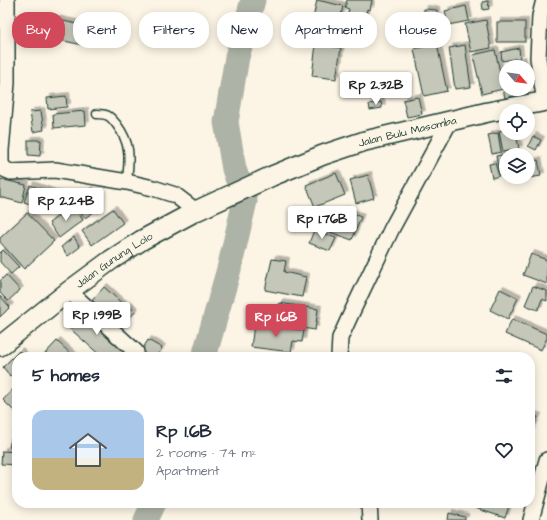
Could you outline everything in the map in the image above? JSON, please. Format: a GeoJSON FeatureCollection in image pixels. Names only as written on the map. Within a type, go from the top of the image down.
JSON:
{"type":"FeatureCollection","features":[{"type":"Feature","properties":{"kind":"street"},"geometry":{"type":"LineString","coordinates":[[7,0],[7,83],[1,150],[1,163],[4,169],[11,172],[55,170],[127,182],[175,195],[196,212]]}},
{"type":"Feature","properties":{"kind":"street"},"geometry":{"type":"LineString","coordinates":[[544,0],[540,16],[538,58],[546,102]]}},
{"type":"Feature","properties":{"kind":"street","name":"Jalan Bulu Masomba"},"geometry":{"type":"LineString","coordinates":[[217,201],[323,154],[365,141],[488,112],[546,102]]}},
{"type":"Feature","properties":{"kind":"street"},"geometry":{"type":"LineString","coordinates":[[339,352],[340,338],[350,314],[392,228],[450,121]]}},
{"type":"Feature","properties":{"kind":"street","name":"Jalan Gunung Lolo"},"geometry":{"type":"LineString","coordinates":[[0,346],[69,291],[117,256],[142,240],[217,201]]}},
{"type":"Feature","properties":{"kind":"street"},"geometry":{"type":"LineString","coordinates":[[69,291],[136,352]]}},
{"type":"Feature","properties":{"kind":"street"},"geometry":{"type":"LineString","coordinates":[[535,505],[547,460]]}},
{"type":"Feature","properties":{"kind":"street"},"geometry":{"type":"LineString","coordinates":[[369,508],[370,520]]}},
{"type":"Feature","properties":{"kind":"street"},"geometry":{"type":"LineString","coordinates":[[531,520],[534,508]]}},
{"type":"Feature","properties":{"kind":"lane"},"geometry":{"type":"LineString","coordinates":[[97,114],[105,114],[111,117],[124,133],[128,145],[129,156],[127,182]]}},
{"type":"Feature","properties":{"kind":"building"},"geometry":{"type":"Polygon","coordinates":[[[317,0],[343,6],[342,12],[314,12],[317,0]]]}},
{"type":"Feature","properties":{"kind":"building"},"geometry":{"type":"Polygon","coordinates":[[[347,0],[372,0],[370,10],[367,9],[366,12],[348,12],[349,9],[345,8],[347,0]]]}},
{"type":"Feature","properties":{"kind":"building"},"geometry":{"type":"Polygon","coordinates":[[[488,1],[489,9],[483,10],[482,2],[488,1]]]}},
{"type":"Feature","properties":{"kind":"building"},"geometry":{"type":"Polygon","coordinates":[[[466,6],[469,21],[451,24],[451,12],[445,11],[466,6]]]}},
{"type":"Feature","properties":{"kind":"building"},"geometry":{"type":"Polygon","coordinates":[[[424,9],[437,10],[437,12],[424,12],[424,9]]]}},
{"type":"Feature","properties":{"kind":"building"},"geometry":{"type":"Polygon","coordinates":[[[486,20],[491,48],[471,52],[465,24],[486,20]]]}},
{"type":"Feature","properties":{"kind":"building"},"geometry":{"type":"Polygon","coordinates":[[[65,21],[73,23],[73,43],[65,41],[65,21]]]}},
{"type":"Feature","properties":{"kind":"building"},"geometry":{"type":"Polygon","coordinates":[[[497,22],[525,22],[525,42],[497,42],[497,22]]]}},
{"type":"Feature","properties":{"kind":"building"},"geometry":{"type":"Polygon","coordinates":[[[465,45],[471,87],[455,89],[449,48],[465,45]]]}},
{"type":"Feature","properties":{"kind":"building"},"geometry":{"type":"Polygon","coordinates":[[[316,48],[341,48],[336,79],[312,76],[316,48]]]}},
{"type":"Feature","properties":{"kind":"building"},"geometry":{"type":"Polygon","coordinates":[[[438,48],[447,91],[424,96],[414,49],[438,48]]]}},
{"type":"Feature","properties":{"kind":"building"},"geometry":{"type":"Polygon","coordinates":[[[519,48],[520,58],[502,60],[501,52],[519,48]]]}},
{"type":"Feature","properties":{"kind":"building"},"geometry":{"type":"Polygon","coordinates":[[[495,50],[499,68],[499,90],[482,94],[473,55],[495,50]]]}},
{"type":"Feature","properties":{"kind":"building"},"geometry":{"type":"Polygon","coordinates":[[[66,96],[67,107],[48,109],[47,98],[66,96]]]}},
{"type":"Feature","properties":{"kind":"building"},"geometry":{"type":"Polygon","coordinates":[[[418,97],[422,114],[407,117],[403,100],[418,97]]]}},
{"type":"Feature","properties":{"kind":"building"},"geometry":{"type":"Polygon","coordinates":[[[381,102],[382,108],[370,110],[369,104],[381,102]]]}},
{"type":"Feature","properties":{"kind":"building"},"geometry":{"type":"Polygon","coordinates":[[[41,111],[44,130],[33,132],[30,112],[41,111]]]}},
{"type":"Feature","properties":{"kind":"building"},"geometry":{"type":"Polygon","coordinates":[[[85,111],[86,125],[54,128],[53,114],[85,111]]]}},
{"type":"Feature","properties":{"kind":"building"},"geometry":{"type":"Polygon","coordinates":[[[498,133],[500,148],[499,148],[499,152],[492,154],[488,135],[498,133]]]}},
{"type":"Feature","properties":{"kind":"building"},"geometry":{"type":"Polygon","coordinates":[[[535,137],[541,140],[536,150],[535,148],[528,146],[531,140],[535,140],[535,137]]]}},
{"type":"Feature","properties":{"kind":"building"},"geometry":{"type":"Polygon","coordinates":[[[28,140],[41,140],[40,156],[28,155],[28,140]]]}},
{"type":"Feature","properties":{"kind":"building"},"geometry":{"type":"Polygon","coordinates":[[[501,140],[517,140],[519,148],[502,148],[501,140]]]}},
{"type":"Feature","properties":{"kind":"building"},"geometry":{"type":"Polygon","coordinates":[[[499,155],[499,172],[496,156],[499,155]]]}},
{"type":"Feature","properties":{"kind":"building"},"geometry":{"type":"Polygon","coordinates":[[[538,160],[541,176],[535,177],[535,161],[538,160]]]}},
{"type":"Feature","properties":{"kind":"building"},"geometry":{"type":"Polygon","coordinates":[[[495,163],[499,176],[492,178],[489,164],[495,163]]]}},
{"type":"Feature","properties":{"kind":"building"},"geometry":{"type":"Polygon","coordinates":[[[336,173],[345,195],[315,207],[306,185],[336,173]]]}},
{"type":"Feature","properties":{"kind":"building"},"geometry":{"type":"Polygon","coordinates":[[[368,175],[374,198],[356,203],[350,180],[368,175]]]}},
{"type":"Feature","properties":{"kind":"building"},"geometry":{"type":"Polygon","coordinates":[[[0,179],[26,185],[22,203],[0,197],[0,179]]]}},
{"type":"Feature","properties":{"kind":"building"},"geometry":{"type":"Polygon","coordinates":[[[30,185],[64,197],[58,213],[24,202],[30,185]]]}},
{"type":"Feature","properties":{"kind":"building"},"geometry":{"type":"Polygon","coordinates":[[[89,190],[101,207],[85,218],[73,201],[89,190]]]}},
{"type":"Feature","properties":{"kind":"building"},"geometry":{"type":"Polygon","coordinates":[[[73,205],[83,220],[59,238],[49,223],[73,205]]]}},
{"type":"Feature","properties":{"kind":"building"},"geometry":{"type":"Polygon","coordinates":[[[113,209],[123,223],[92,245],[82,231],[113,209]]]}},
{"type":"Feature","properties":{"kind":"building"},"geometry":{"type":"Polygon","coordinates":[[[342,210],[361,217],[352,240],[317,227],[320,219],[337,224],[342,210]]]}},
{"type":"Feature","properties":{"kind":"building"},"geometry":{"type":"Polygon","coordinates":[[[27,213],[54,241],[24,269],[0,242],[0,238],[27,213]]]}},
{"type":"Feature","properties":{"kind":"building"},"geometry":{"type":"Polygon","coordinates":[[[314,230],[336,238],[330,251],[309,243],[314,230]]]}},
{"type":"Feature","properties":{"kind":"building"},"geometry":{"type":"Polygon","coordinates":[[[74,237],[80,247],[68,256],[61,247],[74,237]]]}},
{"type":"Feature","properties":{"kind":"building"},"geometry":{"type":"Polygon","coordinates":[[[3,250],[19,267],[11,274],[0,262],[0,253],[3,250]]]}},
{"type":"Feature","properties":{"kind":"building"},"geometry":{"type":"Polygon","coordinates":[[[531,254],[547,260],[547,284],[523,275],[531,254]]]}},
{"type":"Feature","properties":{"kind":"building"},"geometry":{"type":"Polygon","coordinates":[[[272,259],[286,261],[284,272],[306,277],[302,297],[265,290],[272,259]]]}},
{"type":"Feature","properties":{"kind":"building"},"geometry":{"type":"Polygon","coordinates":[[[6,275],[20,290],[8,301],[0,293],[0,281],[6,275]]]}},
{"type":"Feature","properties":{"kind":"building"},"geometry":{"type":"Polygon","coordinates":[[[533,286],[547,291],[547,301],[542,299],[538,310],[525,305],[533,286]]]}},
{"type":"Feature","properties":{"kind":"building"},"geometry":{"type":"Polygon","coordinates":[[[104,287],[126,307],[128,305],[135,312],[123,325],[118,321],[113,327],[89,304],[104,287]]]}},
{"type":"Feature","properties":{"kind":"building"},"geometry":{"type":"Polygon","coordinates":[[[500,289],[518,298],[508,319],[490,310],[500,289]]]}},
{"type":"Feature","properties":{"kind":"building"},"geometry":{"type":"Polygon","coordinates":[[[0,296],[10,307],[0,317],[0,296]]]}},
{"type":"Feature","properties":{"kind":"building"},"geometry":{"type":"Polygon","coordinates":[[[279,303],[318,309],[315,330],[276,324],[279,303]]]}},
{"type":"Feature","properties":{"kind":"building"},"geometry":{"type":"Polygon","coordinates":[[[82,309],[128,349],[125,352],[96,352],[67,326],[82,309]]]}},
{"type":"Feature","properties":{"kind":"building"},"geometry":{"type":"Polygon","coordinates":[[[512,319],[547,334],[547,338],[541,350],[505,334],[512,319]]]}},
{"type":"Feature","properties":{"kind":"building"},"geometry":{"type":"Polygon","coordinates":[[[254,325],[304,330],[302,342],[293,341],[291,352],[251,347],[254,325]]]}},
{"type":"Feature","properties":{"kind":"building"},"geometry":{"type":"Polygon","coordinates":[[[148,340],[162,348],[159,352],[141,352],[148,340]]]}},
{"type":"Feature","properties":{"kind":"building"},"geometry":{"type":"Polygon","coordinates":[[[57,341],[69,352],[47,352],[57,341]]]}},
{"type":"Feature","properties":{"kind":"building"},"geometry":{"type":"Polygon","coordinates":[[[12,358],[12,374],[10,376],[3,367],[12,358]]]}},
{"type":"Feature","properties":{"kind":"building"},"geometry":{"type":"Polygon","coordinates":[[[12,390],[12,409],[3,400],[12,390]]]}},
{"type":"Feature","properties":{"kind":"building"},"geometry":{"type":"Polygon","coordinates":[[[535,416],[538,417],[535,424],[535,416]]]}},
{"type":"Feature","properties":{"kind":"building"},"geometry":{"type":"Polygon","coordinates":[[[12,435],[12,448],[9,447],[12,435]]]}},
{"type":"Feature","properties":{"kind":"building"},"geometry":{"type":"Polygon","coordinates":[[[2,451],[12,452],[12,465],[1,464],[2,451]]]}},
{"type":"Feature","properties":{"kind":"building"},"geometry":{"type":"Polygon","coordinates":[[[475,508],[508,508],[505,518],[475,508]]]}},
{"type":"Feature","properties":{"kind":"building"},"geometry":{"type":"Polygon","coordinates":[[[449,513],[465,517],[465,520],[448,520],[449,513]]]}},
{"type":"Feature","properties":{"kind":"waterway"},"geometry":{"type":"LineString","coordinates":[[205,352],[229,269],[245,201],[234,169],[226,122],[237,57],[253,0]]}},
{"type":"Feature","properties":{"kind":"waterway"},"geometry":{"type":"LineString","coordinates":[[146,520],[152,508]]}}]}
